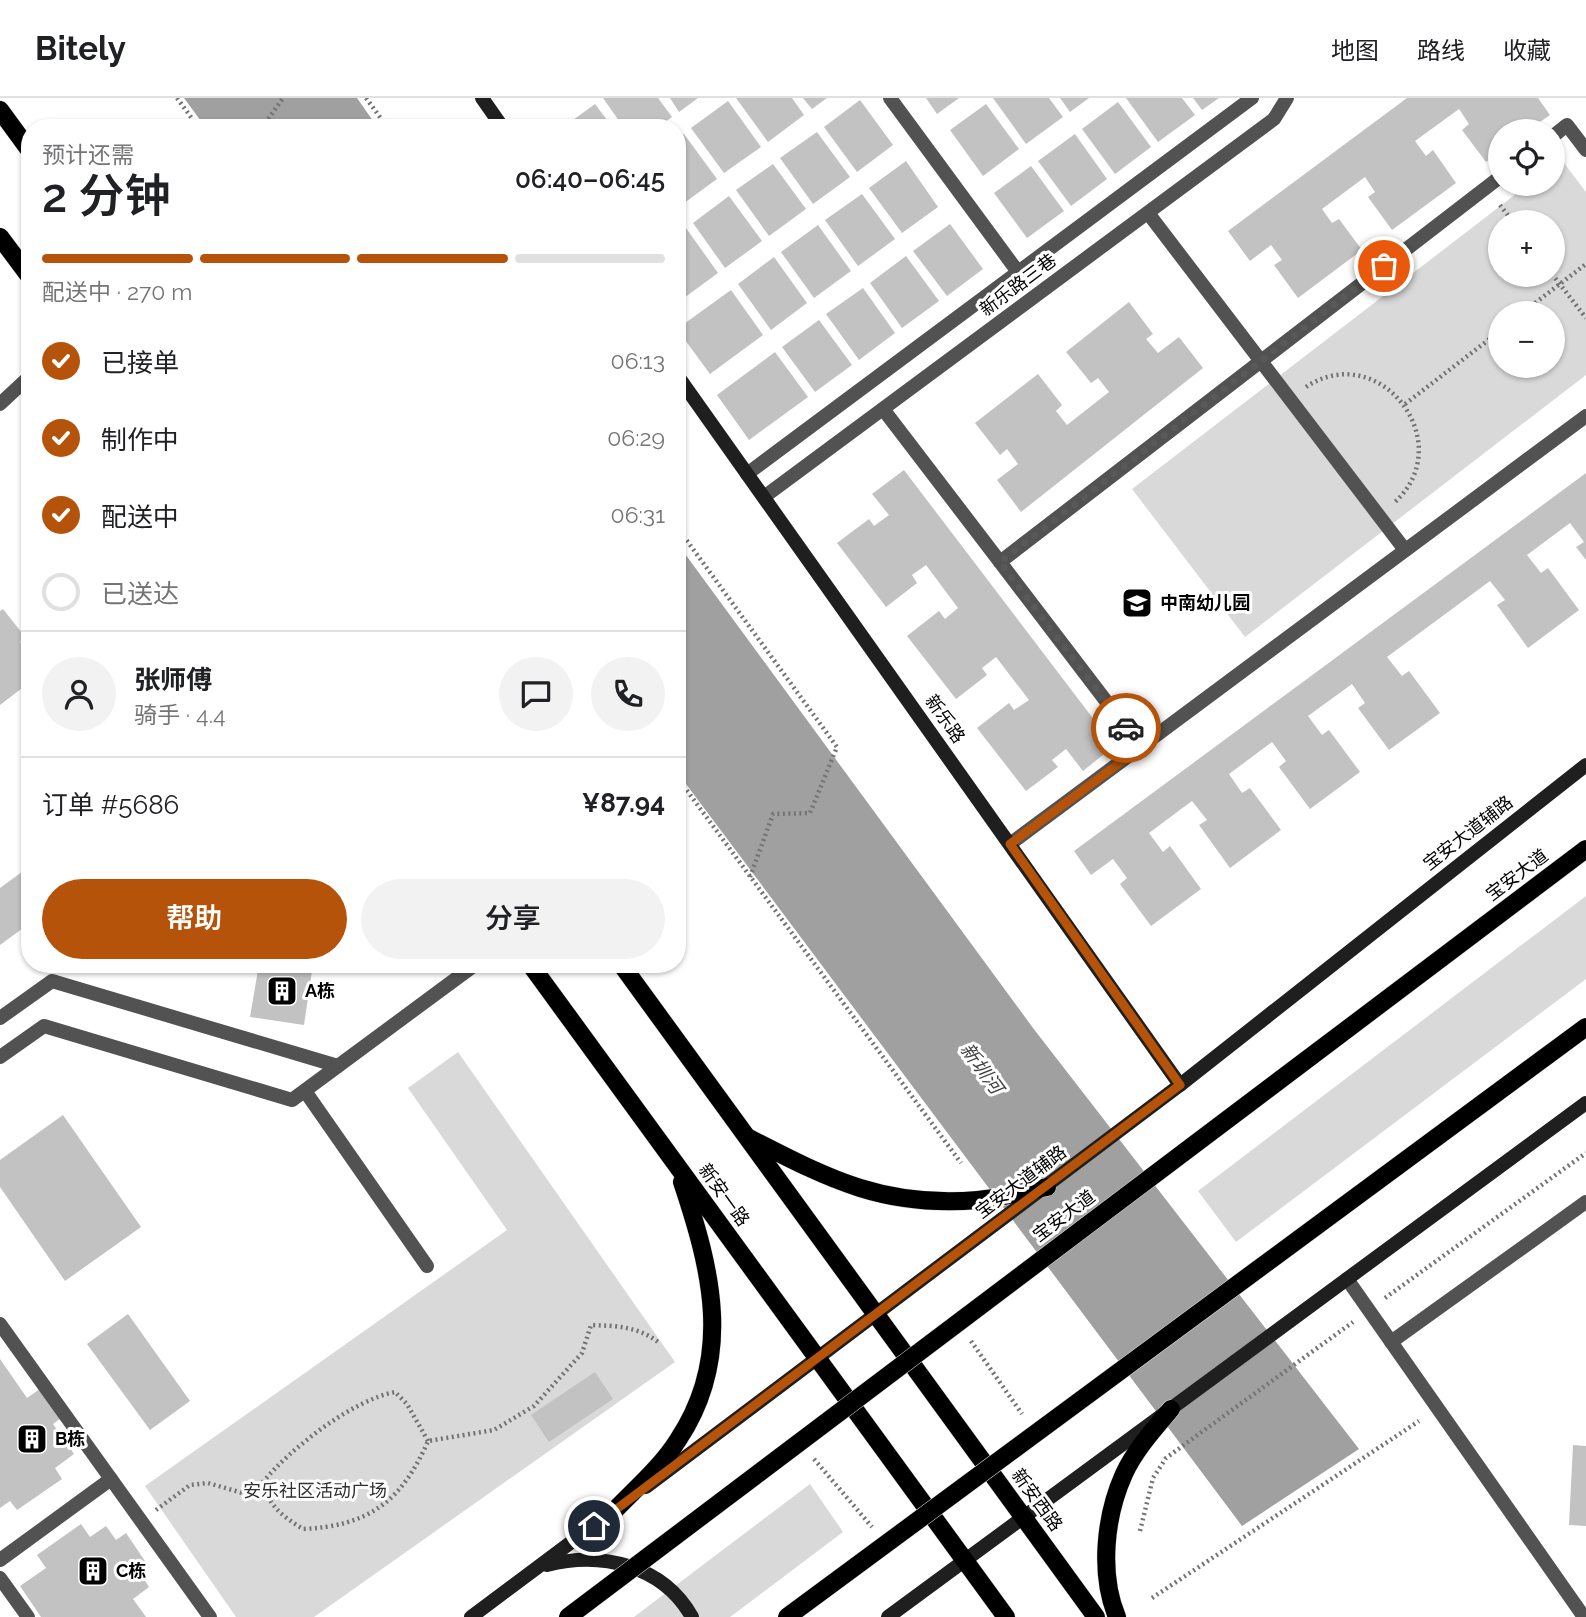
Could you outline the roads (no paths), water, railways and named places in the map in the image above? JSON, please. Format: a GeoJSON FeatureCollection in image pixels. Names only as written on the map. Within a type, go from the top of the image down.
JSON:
{"type":"FeatureCollection","features":[{"type":"Feature","properties":{"kind":"main road"},"geometry":{"type":"LineString","coordinates":[[483,98],[497,119]]}},
{"type":"Feature","properties":{"kind":"main road"},"geometry":{"type":"LineString","coordinates":[[0,110],[21,139]]}},
{"type":"Feature","properties":{"kind":"main road"},"geometry":{"type":"LineString","coordinates":[[0,237],[21,265]]}},
{"type":"Feature","properties":{"kind":"main road","name":"新乐路"},"geometry":{"type":"LineString","coordinates":[[686,388],[1180,1085]]}},
{"type":"Feature","properties":{"kind":"main road","name":"宝安大道辅路"},"geometry":{"type":"LineString","coordinates":[[471,1617],[1047,1187],[1586,765]]}},
{"type":"Feature","properties":{"kind":"main road","name":"宝安大道"},"geometry":{"type":"LineString","coordinates":[[568,1617],[1586,849]]}},
{"type":"Feature","properties":{"kind":"main road","name":"新安一路"},"geometry":{"type":"LineString","coordinates":[[536,973],[965,1560]]}},
{"type":"Feature","properties":{"kind":"main road"},"geometry":{"type":"LineString","coordinates":[[628,973],[876,1315]]}},
{"type":"Feature","properties":{"kind":"main road"},"geometry":{"type":"LineString","coordinates":[[787,1617],[1586,1027]]}},
{"type":"Feature","properties":{"kind":"main road"},"geometry":{"type":"LineString","coordinates":[[888,1617],[1586,1103]]}},
{"type":"Feature","properties":{"kind":"main road"},"geometry":{"type":"LineString","coordinates":[[746,1136],[827,1178],[866,1192],[937,1202],[965,1201],[1047,1187]]}},
{"type":"Feature","properties":{"kind":"main road"},"geometry":{"type":"LineString","coordinates":[[613,1512],[678,1441],[694,1414],[710,1359],[713,1314],[710,1281],[702,1243],[676,1165]]}},
{"type":"Feature","properties":{"kind":"main road","name":"新安西路"},"geometry":{"type":"LineString","coordinates":[[876,1315],[1096,1617]]}},
{"type":"Feature","properties":{"kind":"main road"},"geometry":{"type":"LineString","coordinates":[[1117,1617],[1108,1580],[1107,1552],[1115,1502],[1124,1474],[1140,1446],[1171,1409]]}},
{"type":"Feature","properties":{"kind":"main road"},"geometry":{"type":"LineString","coordinates":[[538,1567],[584,1559],[608,1560],[643,1571],[668,1587],[692,1617]]}},
{"type":"Feature","properties":{"kind":"main road"},"geometry":{"type":"LineString","coordinates":[[965,1560],[1006,1617]]}},
{"type":"Feature","properties":{"kind":"street"},"geometry":{"type":"LineString","coordinates":[[890,98],[1018,272]]}},
{"type":"Feature","properties":{"kind":"street"},"geometry":{"type":"LineString","coordinates":[[747,474],[1252,98]]}},
{"type":"Feature","properties":{"kind":"street","name":"新乐路三巷"},"geometry":{"type":"LineString","coordinates":[[764,497],[1274,119],[1287,98]]}},
{"type":"Feature","properties":{"kind":"street"},"geometry":{"type":"LineString","coordinates":[[1565,127],[1567,125],[1586,149]]}},
{"type":"Feature","properties":{"kind":"street"},"geometry":{"type":"LineString","coordinates":[[1000,562],[1488,186]]}},
{"type":"Feature","properties":{"kind":"street"},"geometry":{"type":"LineString","coordinates":[[1148,213],[1405,550]]}},
{"type":"Feature","properties":{"kind":"street"},"geometry":{"type":"LineString","coordinates":[[0,404],[21,384]]}},
{"type":"Feature","properties":{"kind":"street"},"geometry":{"type":"LineString","coordinates":[[883,410],[1141,747]]}},
{"type":"Feature","properties":{"kind":"street"},"geometry":{"type":"LineString","coordinates":[[1010,844],[1586,416]]}},
{"type":"Feature","properties":{"kind":"street"},"geometry":{"type":"LineString","coordinates":[[0,1057],[44,1026],[292,1100],[464,973]]}},
{"type":"Feature","properties":{"kind":"street"},"geometry":{"type":"LineString","coordinates":[[0,1018],[52,981],[338,1066]]}},
{"type":"Feature","properties":{"kind":"street"},"geometry":{"type":"LineString","coordinates":[[304,1091],[427,1266]]}},
{"type":"Feature","properties":{"kind":"street"},"geometry":{"type":"LineString","coordinates":[[1391,1342],[1586,1202]]}},
{"type":"Feature","properties":{"kind":"street"},"geometry":{"type":"LineString","coordinates":[[1347,1279],[1584,1617]]}},
{"type":"Feature","properties":{"kind":"street"},"geometry":{"type":"LineString","coordinates":[[0,1324],[211,1617]]}},
{"type":"Feature","properties":{"kind":"street"},"geometry":{"type":"LineString","coordinates":[[0,1560],[111,1479]]}},
{"type":"Feature","properties":{"kind":"street"},"geometry":{"type":"LineString","coordinates":[[0,1578],[28,1617]]}},
{"type":"Feature","properties":{"kind":"water"},"geometry":{"type":"Polygon","coordinates":[[[184,98],[357,98],[372,119],[199,119],[184,98]]]}},
{"type":"Feature","properties":{"kind":"water","name":"新圳河"},"geometry":{"type":"Polygon","coordinates":[[[686,555],[1033,1028],[1359,1449],[1242,1526],[686,784],[686,555]]]}},
{"type":"Feature","properties":{"kind":"place","name":"中南幼儿园"},"geometry":{"type":"Point","coordinates":[1137,603]}},
{"type":"Feature","properties":{"kind":"place","name":"A栋"},"geometry":{"type":"Point","coordinates":[282,991]}},
{"type":"Feature","properties":{"kind":"place","name":"B栋"},"geometry":{"type":"Point","coordinates":[32,1439]}},
{"type":"Feature","properties":{"kind":"place","name":"C栋"},"geometry":{"type":"Point","coordinates":[93,1571]}},
{"type":"Feature","properties":{"kind":"park label","name":"安乐社区活动广场"},"geometry":{"type":"Point","coordinates":[315,1491]}}]}
